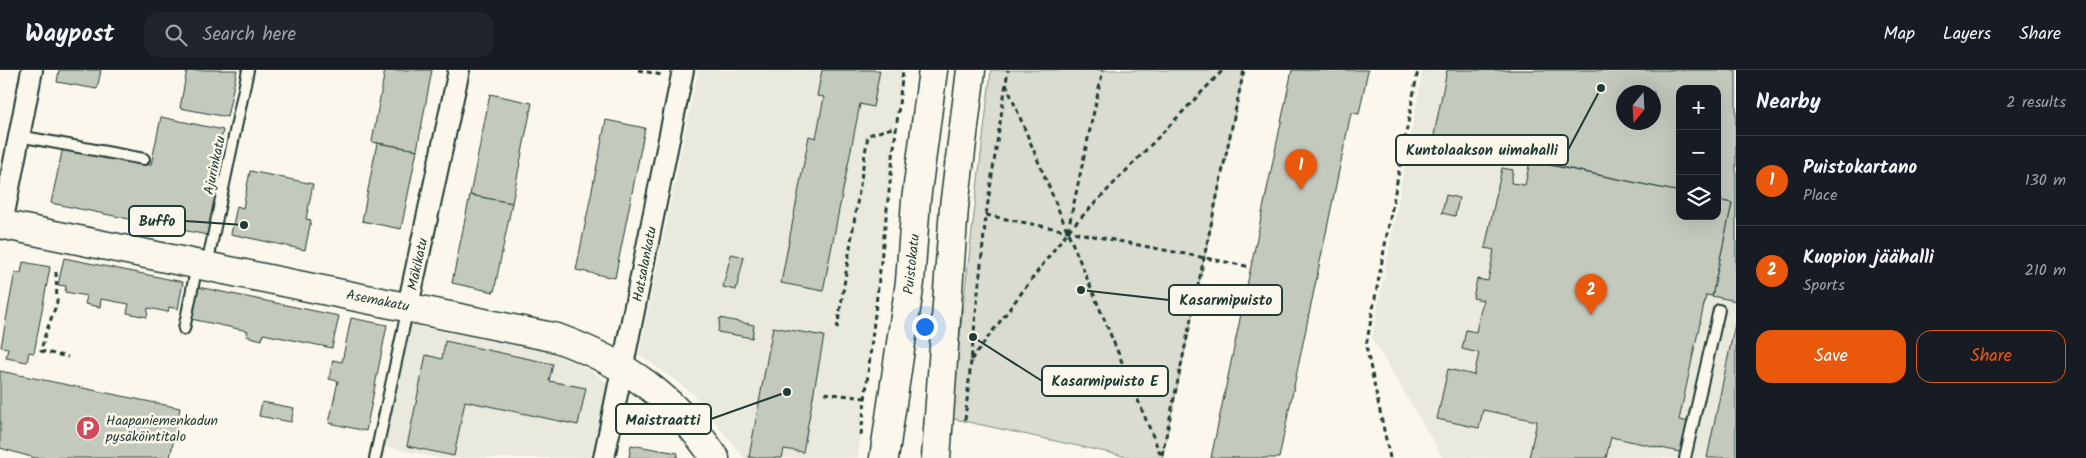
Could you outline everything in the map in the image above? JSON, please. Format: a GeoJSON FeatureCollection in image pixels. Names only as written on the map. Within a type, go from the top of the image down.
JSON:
{"type":"FeatureCollection","features":[{"type":"Feature","properties":{"kind":"main road","name":"Puistokatu"},"geometry":{"type":"LineString","coordinates":[[884,458],[910,282],[916,200],[933,70]]}},
{"type":"Feature","properties":{"kind":"main road"},"geometry":{"type":"LineString","coordinates":[[936,458],[954,207],[971,70]]}},
{"type":"Feature","properties":{"kind":"main road","name":"Asemakatu"},"geometry":{"type":"LineString","coordinates":[[0,227],[200,273],[408,306],[557,338],[623,367],[665,398],[696,432],[715,458]]}},
{"type":"Feature","properties":{"kind":"street"},"geometry":{"type":"LineString","coordinates":[[0,227],[32,70]]}},
{"type":"Feature","properties":{"kind":"street","name":"Mäkikatu"},"geometry":{"type":"LineString","coordinates":[[408,306],[459,70]]}},
{"type":"Feature","properties":{"kind":"street","name":"Hatsalankatu"},"geometry":{"type":"LineString","coordinates":[[604,458],[683,70]]}},
{"type":"Feature","properties":{"kind":"lane","name":"Ajurinkatu"},"geometry":{"type":"LineString","coordinates":[[184,329],[200,273],[248,70]]}},
{"type":"Feature","properties":{"kind":"lane"},"geometry":{"type":"LineString","coordinates":[[19,136],[144,160]]}},
{"type":"Feature","properties":{"kind":"lane","name":"Mäkikatu"},"geometry":{"type":"LineString","coordinates":[[375,458],[408,306]]}},
{"type":"Feature","properties":{"kind":"lane"},"geometry":{"type":"LineString","coordinates":[[1685,458],[1719,310]]}},
{"type":"Feature","properties":{"kind":"path"},"geometry":{"type":"LineString","coordinates":[[638,70],[663,75]]}},
{"type":"Feature","properties":{"kind":"path"},"geometry":{"type":"LineString","coordinates":[[860,441],[903,70]]}},
{"type":"Feature","properties":{"kind":"path"},"geometry":{"type":"LineString","coordinates":[[964,429],[986,215],[1008,70]]}},
{"type":"Feature","properties":{"kind":"path"},"geometry":{"type":"LineString","coordinates":[[1068,231],[1103,70]]}},
{"type":"Feature","properties":{"kind":"path"},"geometry":{"type":"LineString","coordinates":[[971,361],[1068,231],[1223,70]]}},
{"type":"Feature","properties":{"kind":"path"},"geometry":{"type":"LineString","coordinates":[[1162,457],[1244,70]]}},
{"type":"Feature","properties":{"kind":"path"},"geometry":{"type":"LineString","coordinates":[[1390,458],[1366,346],[1418,70]]}},
{"type":"Feature","properties":{"kind":"path"},"geometry":{"type":"LineString","coordinates":[[1006,84],[1162,457]]}},
{"type":"Feature","properties":{"kind":"path"},"geometry":{"type":"LineString","coordinates":[[838,329],[868,135],[896,127]]}},
{"type":"Feature","properties":{"kind":"path"},"geometry":{"type":"LineString","coordinates":[[986,215],[1251,267]]}},
{"type":"Feature","properties":{"kind":"path"},"geometry":{"type":"LineString","coordinates":[[56,272],[57,304],[41,351],[68,357]]}},
{"type":"Feature","properties":{"kind":"path"},"geometry":{"type":"LineString","coordinates":[[825,393],[865,398]]}},
{"type":"Feature","properties":{"kind":"shaded area"},"geometry":{"type":"Polygon","coordinates":[[[698,70],[903,70],[858,458],[744,458],[692,393],[639,354],[698,70]]]}},
{"type":"Feature","properties":{"kind":"shaded area"},"geometry":{"type":"Polygon","coordinates":[[[991,70],[1244,70],[1162,458],[1133,458],[950,418],[991,70]]]}},
{"type":"Feature","properties":{"kind":"shaded area"},"geometry":{"type":"Polygon","coordinates":[[[1423,70],[1736,70],[1736,458],[1443,458],[1372,338],[1423,70]]]}},
{"type":"Feature","properties":{"kind":"shaded area"},"geometry":{"type":"Polygon","coordinates":[[[404,323],[554,354],[590,370],[618,390],[605,458],[438,458],[378,445],[404,323]]]}},
{"type":"Feature","properties":{"kind":"building"},"geometry":{"type":"Polygon","coordinates":[[[59,70],[101,70],[97,89],[57,82],[59,70]]]}},
{"type":"Feature","properties":{"kind":"building"},"geometry":{"type":"Polygon","coordinates":[[[187,70],[237,70],[227,117],[180,108],[187,70]]]}},
{"type":"Feature","properties":{"kind":"building"},"geometry":{"type":"Polygon","coordinates":[[[385,70],[432,70],[417,150],[372,142],[385,70]]]}},
{"type":"Feature","properties":{"kind":"building"},"geometry":{"type":"Polygon","coordinates":[[[822,70],[880,70],[873,107],[860,104],[823,291],[781,283],[809,136],[816,138],[824,97],[817,96],[822,70]]]}},
{"type":"Feature","properties":{"kind":"building"},"geometry":{"type":"Polygon","coordinates":[[[1292,70],[1368,70],[1359,114],[1351,113],[1279,458],[1211,458],[1292,70]]]}},
{"type":"Feature","properties":{"kind":"building"},"geometry":{"type":"Polygon","coordinates":[[[1447,70],[1736,70],[1736,301],[1712,296],[1732,203],[1721,201],[1721,85],[1676,85],[1676,191],[1433,140],[1447,70]]]}},
{"type":"Feature","properties":{"kind":"building"},"geometry":{"type":"Polygon","coordinates":[[[490,94],[532,103],[512,203],[470,195],[490,94]]]}},
{"type":"Feature","properties":{"kind":"building"},"geometry":{"type":"Polygon","coordinates":[[[161,117],[223,130],[214,177],[219,179],[207,235],[51,203],[63,147],[151,165],[161,117]]]}},
{"type":"Feature","properties":{"kind":"building"},"geometry":{"type":"Polygon","coordinates":[[[606,120],[645,128],[615,278],[576,270],[606,120]]]}},
{"type":"Feature","properties":{"kind":"building"},"geometry":{"type":"Polygon","coordinates":[[[377,143],[417,150],[401,229],[362,221],[377,143]]]}},
{"type":"Feature","properties":{"kind":"building"},"geometry":{"type":"Polygon","coordinates":[[[1530,161],[1676,191],[1676,220],[1721,220],[1721,201],[1732,203],[1712,296],[1706,295],[1679,420],[1690,422],[1684,453],[1611,437],[1606,458],[1529,458],[1537,421],[1483,410],[1479,428],[1437,419],[1448,369],[1474,375],[1479,353],[1462,349],[1466,330],[1476,332],[1483,300],[1473,298],[1477,279],[1488,281],[1494,250],[1485,248],[1502,168],[1513,170],[1511,183],[1525,185],[1530,161]]]}},
{"type":"Feature","properties":{"kind":"building"},"geometry":{"type":"Polygon","coordinates":[[[250,171],[313,184],[306,219],[311,220],[305,250],[231,234],[237,206],[243,208],[250,171]]]}},
{"type":"Feature","properties":{"kind":"building"},"geometry":{"type":"Polygon","coordinates":[[[470,195],[512,203],[494,292],[452,283],[470,195]]]}},
{"type":"Feature","properties":{"kind":"building"},"geometry":{"type":"Polygon","coordinates":[[[1446,195],[1459,198],[1455,216],[1442,213],[1446,195]]]}},
{"type":"Feature","properties":{"kind":"building"},"geometry":{"type":"Polygon","coordinates":[[[731,254],[744,257],[736,290],[723,287],[731,254]]]}},
{"type":"Feature","properties":{"kind":"building"},"geometry":{"type":"Polygon","coordinates":[[[64,258],[183,282],[178,309],[169,307],[168,312],[148,308],[147,317],[127,313],[129,304],[101,299],[100,307],[85,304],[87,296],[65,292],[66,286],[58,285],[64,258]]]}},
{"type":"Feature","properties":{"kind":"building"},"geometry":{"type":"Polygon","coordinates":[[[23,262],[50,267],[34,353],[29,352],[27,362],[6,358],[8,348],[1,347],[15,272],[21,273],[23,262]]]}},
{"type":"Feature","properties":{"kind":"building"},"geometry":{"type":"Polygon","coordinates":[[[198,287],[339,316],[332,348],[263,334],[262,340],[246,336],[248,331],[191,319],[198,287]]]}},
{"type":"Feature","properties":{"kind":"building"},"geometry":{"type":"Polygon","coordinates":[[[351,318],[387,325],[366,431],[329,423],[338,381],[329,379],[333,360],[342,362],[351,318]]]}},
{"type":"Feature","properties":{"kind":"building"},"geometry":{"type":"Polygon","coordinates":[[[720,318],[754,325],[752,338],[718,332],[720,318]]]}},
{"type":"Feature","properties":{"kind":"building"},"geometry":{"type":"Polygon","coordinates":[[[1736,319],[1736,458],[1707,458],[1736,319]]]}},
{"type":"Feature","properties":{"kind":"building"},"geometry":{"type":"Polygon","coordinates":[[[773,327],[824,336],[803,452],[784,449],[782,458],[755,458],[749,457],[773,327]]]}},
{"type":"Feature","properties":{"kind":"building"},"geometry":{"type":"Polygon","coordinates":[[[445,341],[553,364],[549,381],[586,388],[578,425],[465,401],[454,456],[407,446],[426,355],[442,359],[445,341]]]}},
{"type":"Feature","properties":{"kind":"building","name":"Haapaniemenkadun pysäköintitalo"},"geometry":{"type":"Polygon","coordinates":[[[0,371],[180,408],[170,458],[35,458],[0,448],[0,371]]]}},
{"type":"Feature","properties":{"kind":"building"},"geometry":{"type":"Polygon","coordinates":[[[262,402],[294,408],[291,422],[259,416],[262,402]]]}},
{"type":"Feature","properties":{"kind":"building"},"geometry":{"type":"Polygon","coordinates":[[[631,445],[678,453],[677,458],[629,458],[631,445]]]}},
{"type":"Feature","properties":{"kind":"place","name":"Kuntolaakson uimahalli"},"geometry":{"type":"Point","coordinates":[1601,88]}},
{"type":"Feature","properties":{"kind":"place","name":"Puistokartano"},"geometry":{"type":"Point","coordinates":[1301,190]}},
{"type":"Feature","properties":{"kind":"place","name":"Buffo"},"geometry":{"type":"Point","coordinates":[244,225]}},
{"type":"Feature","properties":{"kind":"place","name":"Kasarmipuisto"},"geometry":{"type":"Point","coordinates":[1081,290]}},
{"type":"Feature","properties":{"kind":"place","name":"Kuopion jäähalli"},"geometry":{"type":"Point","coordinates":[1591,315]}},
{"type":"Feature","properties":{"kind":"place","name":"Kasarmipuisto E"},"geometry":{"type":"Point","coordinates":[973,337]}},
{"type":"Feature","properties":{"kind":"place","name":"Maistraatti"},"geometry":{"type":"Point","coordinates":[787,392]}},
{"type":"Feature","properties":{"kind":"place","name":"Haapaniemenkadun pysäköintitalo"},"geometry":{"type":"Point","coordinates":[88,428]}}]}
